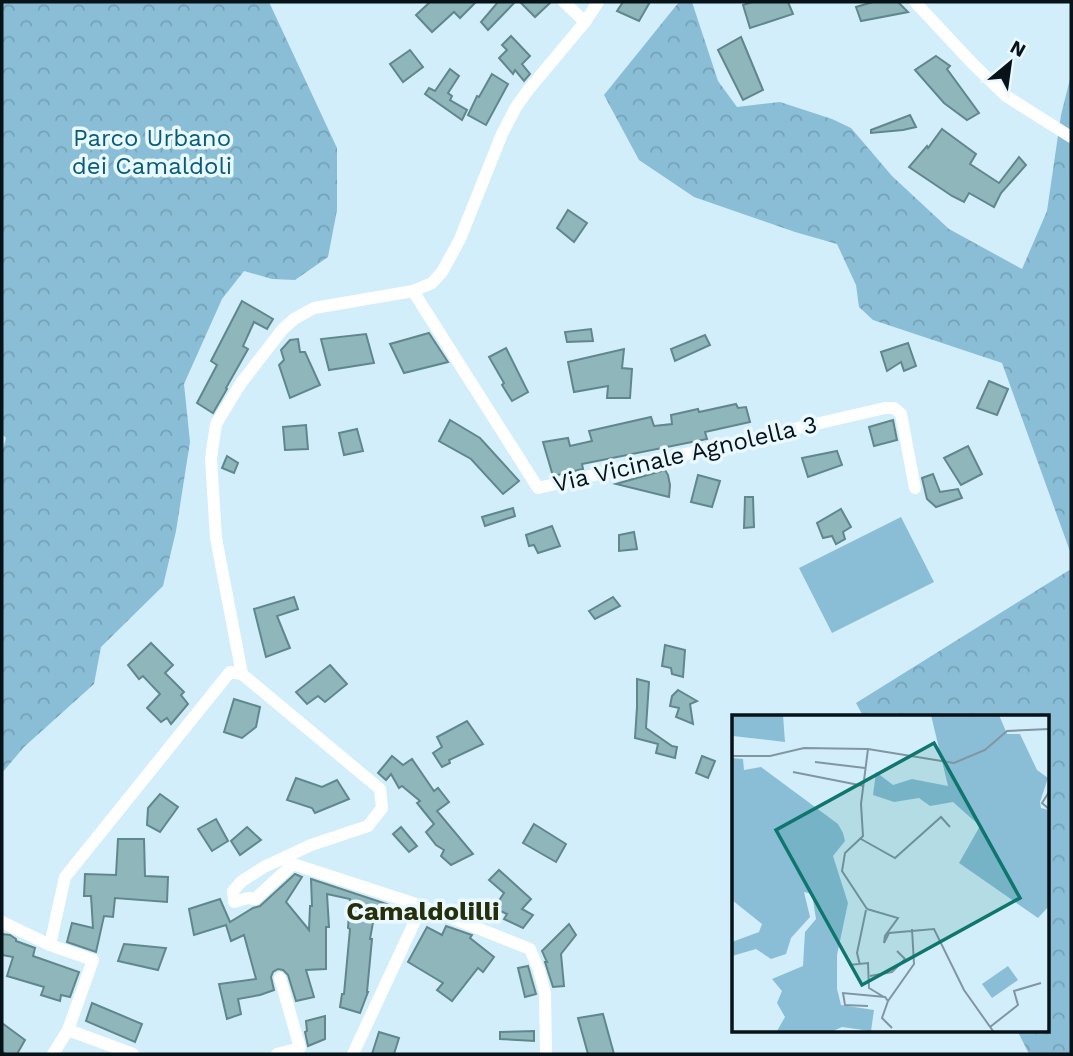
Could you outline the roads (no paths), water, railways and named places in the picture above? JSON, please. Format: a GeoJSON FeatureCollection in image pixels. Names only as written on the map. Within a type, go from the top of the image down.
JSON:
{"type":"FeatureCollection","features":[{"type":"Feature","properties":{"kind":"street"},"geometry":{"type":"LineString","coordinates":[[564,2],[585,22]]}},
{"type":"Feature","properties":{"kind":"street"},"geometry":{"type":"LineString","coordinates":[[242,674],[216,538],[211,458],[216,424],[241,383],[282,330],[294,319],[314,307],[413,291],[432,283],[442,272],[460,239],[502,134],[516,107],[598,2]]}},
{"type":"Feature","properties":{"kind":"street"},"geometry":{"type":"LineString","coordinates":[[915,2],[1006,96],[1071,137]]}},
{"type":"Feature","properties":{"kind":"street","name":"Via Vicinale Agnolella 3"},"geometry":{"type":"LineString","coordinates":[[413,291],[538,488],[884,408],[894,408],[901,414],[915,488]]}},
{"type":"Feature","properties":{"kind":"street"},"geometry":{"type":"LineString","coordinates":[[50,945],[65,877],[230,672],[242,674],[380,789],[382,808],[368,826],[311,845],[264,867],[242,881],[233,891],[234,902],[255,899],[293,864],[422,906],[530,949],[545,993],[546,1054]]}},
{"type":"Feature","properties":{"kind":"street"},"geometry":{"type":"LineString","coordinates":[[353,1054],[422,906]]}},
{"type":"Feature","properties":{"kind":"street"},"geometry":{"type":"LineString","coordinates":[[2,922],[50,945],[93,960],[68,1030],[53,1054]]}},
{"type":"Feature","properties":{"kind":"street"},"geometry":{"type":"LineString","coordinates":[[277,1054],[300,1048],[280,978]]}},
{"type":"Feature","properties":{"kind":"street"},"geometry":{"type":"LineString","coordinates":[[68,1030],[132,1054]]}},
{"type":"Feature","properties":{"kind":"district","name":"Camaldolilli"},"geometry":{"type":"Point","coordinates":[423,911]}},
{"type":"Feature","properties":{"kind":"park label","name":"Parco Urbano dei Camaldoli"},"geometry":{"type":"Point","coordinates":[152,152]}}]}
